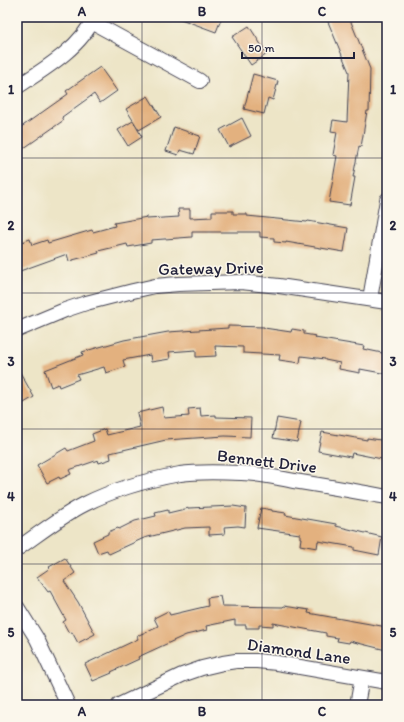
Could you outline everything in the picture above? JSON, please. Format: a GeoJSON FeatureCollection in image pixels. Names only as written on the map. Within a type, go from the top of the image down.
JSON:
{"type":"FeatureCollection","features":[{"type":"Feature","properties":{"kind":"street"},"geometry":{"type":"LineString","coordinates":[[17,87],[71,47],[84,33],[93,20],[200,81]]}},
{"type":"Feature","properties":{"kind":"street"},"geometry":{"type":"LineString","coordinates":[[370,299],[387,200]]}},
{"type":"Feature","properties":{"kind":"street","name":"Gateway Drive"},"geometry":{"type":"LineString","coordinates":[[17,330],[86,303],[156,286],[178,284],[248,283],[279,286],[387,302]]}},
{"type":"Feature","properties":{"kind":"street","name":"Bennett Drive"},"geometry":{"type":"LineString","coordinates":[[17,549],[49,526],[84,505],[115,491],[167,476],[180,474],[214,472],[268,476],[387,497]]}},
{"type":"Feature","properties":{"kind":"street"},"geometry":{"type":"LineString","coordinates":[[17,607],[36,639],[68,705]]}},
{"type":"Feature","properties":{"kind":"street","name":"Diamond Lane"},"geometry":{"type":"LineString","coordinates":[[119,705],[202,668],[229,662],[250,660],[264,661],[387,682]]}},
{"type":"Feature","properties":{"kind":"street"},"geometry":{"type":"LineString","coordinates":[[357,705],[362,678]]}},
{"type":"Feature","properties":{"kind":"building"},"geometry":{"type":"Polygon","coordinates":[[[178,17],[222,17],[216,32],[178,17]]]}},
{"type":"Feature","properties":{"kind":"building"},"geometry":{"type":"Polygon","coordinates":[[[326,17],[349,17],[370,69],[369,111],[367,111],[361,147],[359,146],[353,177],[355,177],[350,205],[329,202],[337,156],[333,155],[337,132],[331,131],[333,120],[347,122],[349,72],[326,17]]]}},
{"type":"Feature","properties":{"kind":"building"},"geometry":{"type":"Polygon","coordinates":[[[249,26],[267,54],[251,65],[232,37],[249,26]]]}},
{"type":"Feature","properties":{"kind":"building"},"geometry":{"type":"Polygon","coordinates":[[[100,67],[117,91],[100,103],[94,94],[62,117],[64,120],[17,153],[17,130],[68,94],[66,91],[100,67]]]}},
{"type":"Feature","properties":{"kind":"building"},"geometry":{"type":"Polygon","coordinates":[[[253,74],[278,81],[273,100],[268,98],[264,114],[244,109],[253,74]]]}},
{"type":"Feature","properties":{"kind":"building"},"geometry":{"type":"Polygon","coordinates":[[[148,96],[161,117],[139,130],[126,109],[148,96]]]}},
{"type":"Feature","properties":{"kind":"building"},"geometry":{"type":"Polygon","coordinates":[[[242,118],[251,136],[229,147],[220,130],[242,118]]]}},
{"type":"Feature","properties":{"kind":"building"},"geometry":{"type":"Polygon","coordinates":[[[133,121],[142,137],[128,146],[118,130],[133,121]]]}},
{"type":"Feature","properties":{"kind":"building"},"geometry":{"type":"Polygon","coordinates":[[[174,127],[200,136],[194,154],[180,150],[178,155],[166,151],[174,127]]]}},
{"type":"Feature","properties":{"kind":"building"},"geometry":{"type":"Polygon","coordinates":[[[178,209],[190,209],[190,218],[212,217],[212,211],[233,211],[233,214],[247,214],[247,216],[308,221],[348,228],[344,252],[286,242],[274,242],[274,238],[260,237],[260,232],[192,232],[192,237],[151,240],[151,243],[128,247],[127,244],[98,251],[99,253],[69,261],[67,254],[20,271],[17,262],[17,244],[30,239],[32,245],[47,240],[48,243],[92,230],[93,232],[115,226],[114,223],[147,217],[147,219],[179,217],[178,209]]]}},
{"type":"Feature","properties":{"kind":"building"},"geometry":{"type":"Polygon","coordinates":[[[228,326],[264,327],[291,332],[292,329],[304,331],[304,334],[316,336],[315,338],[364,346],[363,349],[387,354],[387,374],[360,369],[360,373],[339,369],[340,363],[325,359],[301,356],[300,363],[279,360],[280,355],[243,353],[243,347],[215,346],[216,356],[196,357],[196,350],[169,352],[170,359],[151,362],[150,355],[123,360],[125,367],[106,373],[104,367],[77,375],[79,379],[59,387],[58,384],[51,387],[45,370],[83,355],[82,352],[124,340],[168,332],[228,328],[228,326]]]}},
{"type":"Feature","properties":{"kind":"building"},"geometry":{"type":"Polygon","coordinates":[[[17,367],[34,397],[17,407],[17,367]]]}},
{"type":"Feature","properties":{"kind":"building"},"geometry":{"type":"Polygon","coordinates":[[[162,407],[164,418],[189,416],[188,409],[200,408],[201,416],[216,415],[216,417],[251,418],[250,437],[225,436],[166,440],[110,453],[111,459],[99,463],[98,460],[69,470],[71,474],[60,479],[59,477],[47,483],[37,465],[66,448],[68,451],[94,441],[92,434],[105,429],[107,435],[140,427],[137,413],[162,407]]]}},
{"type":"Feature","properties":{"kind":"building"},"geometry":{"type":"Polygon","coordinates":[[[277,418],[301,422],[297,442],[273,438],[277,418]]]}},
{"type":"Feature","properties":{"kind":"building"},"geometry":{"type":"Polygon","coordinates":[[[322,432],[367,440],[367,438],[387,441],[387,460],[352,453],[351,457],[318,451],[322,432]]]}},
{"type":"Feature","properties":{"kind":"building"},"geometry":{"type":"Polygon","coordinates":[[[233,506],[246,508],[245,527],[224,527],[225,534],[209,535],[209,527],[185,528],[144,538],[109,554],[107,550],[98,553],[93,541],[108,534],[108,532],[118,528],[119,529],[135,521],[156,516],[155,513],[168,510],[168,513],[189,508],[233,506]]]}},
{"type":"Feature","properties":{"kind":"building"},"geometry":{"type":"Polygon","coordinates":[[[261,508],[286,513],[285,515],[336,524],[336,526],[382,537],[379,555],[354,550],[354,547],[318,541],[317,548],[300,545],[300,534],[257,528],[261,508]]]}},
{"type":"Feature","properties":{"kind":"building"},"geometry":{"type":"Polygon","coordinates":[[[65,558],[75,573],[64,581],[78,602],[95,634],[78,643],[72,632],[69,633],[63,622],[66,620],[50,591],[48,592],[37,577],[50,568],[49,567],[65,558]]]}},
{"type":"Feature","properties":{"kind":"building"},"geometry":{"type":"Polygon","coordinates":[[[220,596],[222,606],[284,606],[309,610],[308,613],[387,627],[386,650],[350,641],[349,643],[337,641],[338,638],[326,636],[326,633],[273,623],[273,626],[259,625],[259,628],[246,628],[246,625],[235,625],[235,620],[206,626],[207,630],[186,635],[138,657],[139,659],[93,681],[85,664],[138,639],[137,636],[158,626],[154,618],[168,611],[170,615],[208,606],[207,598],[220,596]]]}}]}
